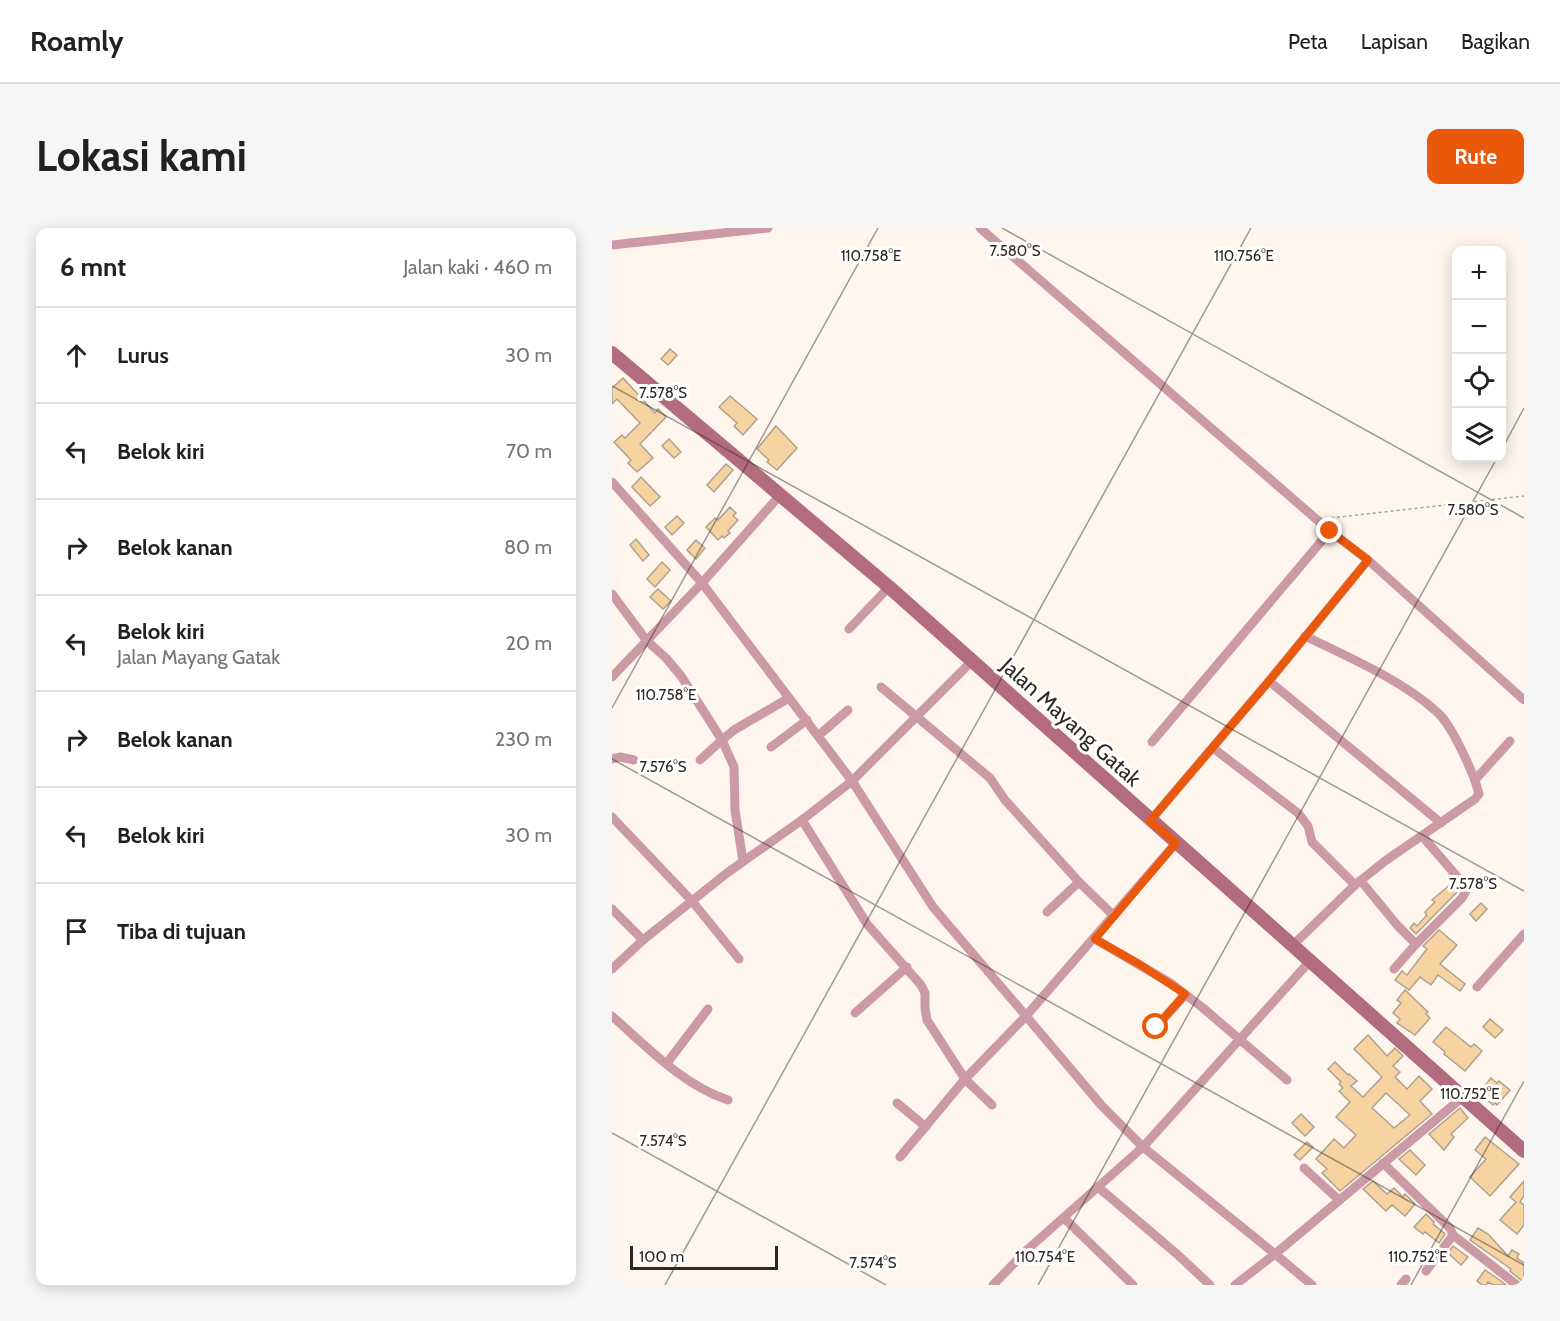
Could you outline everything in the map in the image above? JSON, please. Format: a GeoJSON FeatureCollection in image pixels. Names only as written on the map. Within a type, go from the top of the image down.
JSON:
{"type":"FeatureCollection","features":[{"type":"Feature","properties":{"kind":"street"},"geometry":{"type":"LineString","coordinates":[[612,245],[768,228]]}},
{"type":"Feature","properties":{"kind":"street"},"geometry":{"type":"LineString","coordinates":[[980,228],[1330,531],[1368,560],[1524,700]]}},
{"type":"Feature","properties":{"kind":"street","name":"Jalan Mayang Gatak"},"geometry":{"type":"LineString","coordinates":[[613,355],[889,587],[1524,1151]]}},
{"type":"Feature","properties":{"kind":"street"},"geometry":{"type":"LineString","coordinates":[[613,485],[702,583],[819,735],[852,781],[933,907],[1102,1106],[1143,1147],[1312,1285]]}},
{"type":"Feature","properties":{"kind":"street"},"geometry":{"type":"LineString","coordinates":[[612,677],[702,583],[781,494]]}},
{"type":"Feature","properties":{"kind":"street"},"geometry":{"type":"LineString","coordinates":[[1152,742],[1330,531]]}},
{"type":"Feature","properties":{"kind":"street"},"geometry":{"type":"LineString","coordinates":[[1150,821],[1368,560]]}},
{"type":"Feature","properties":{"kind":"street"},"geometry":{"type":"LineString","coordinates":[[849,629],[889,587]]}},
{"type":"Feature","properties":{"kind":"street"},"geometry":{"type":"LineString","coordinates":[[612,594],[647,641],[681,676],[722,740],[734,767],[740,863]]}},
{"type":"Feature","properties":{"kind":"street"},"geometry":{"type":"LineString","coordinates":[[1293,945],[1358,883],[1385,861],[1423,837],[1477,798],[1479,794],[1475,780],[1451,730],[1439,713],[1377,672],[1305,636]]}},
{"type":"Feature","properties":{"kind":"street"},"geometry":{"type":"LineString","coordinates":[[612,969],[643,940],[727,873],[852,781],[971,662]]}},
{"type":"Feature","properties":{"kind":"street"},"geometry":{"type":"LineString","coordinates":[[1269,681],[1441,823]]}},
{"type":"Feature","properties":{"kind":"street"},"geometry":{"type":"LineString","coordinates":[[881,687],[990,778],[1005,800],[1079,882],[1114,916]]}},
{"type":"Feature","properties":{"kind":"street"},"geometry":{"type":"LineString","coordinates":[[700,760],[734,730],[789,698]]}},
{"type":"Feature","properties":{"kind":"street"},"geometry":{"type":"LineString","coordinates":[[819,735],[848,710]]}},
{"type":"Feature","properties":{"kind":"street"},"geometry":{"type":"LineString","coordinates":[[771,747],[807,720]]}},
{"type":"Feature","properties":{"kind":"street"},"geometry":{"type":"LineString","coordinates":[[1475,780],[1510,741]]}},
{"type":"Feature","properties":{"kind":"street"},"geometry":{"type":"LineString","coordinates":[[1213,748],[1298,813],[1308,826],[1312,842],[1358,883],[1416,944]]}},
{"type":"Feature","properties":{"kind":"street"},"geometry":{"type":"LineString","coordinates":[[612,759],[620,757],[634,760]]}},
{"type":"Feature","properties":{"kind":"street"},"geometry":{"type":"LineString","coordinates":[[612,817],[692,901],[739,959]]}},
{"type":"Feature","properties":{"kind":"street"},"geometry":{"type":"LineString","coordinates":[[802,820],[867,924],[907,967],[925,993],[927,1020],[966,1079],[992,1105]]}},
{"type":"Feature","properties":{"kind":"street"},"geometry":{"type":"LineString","coordinates":[[1394,969],[1464,896],[1466,891],[1460,880],[1423,837]]}},
{"type":"Feature","properties":{"kind":"street"},"geometry":{"type":"LineString","coordinates":[[900,1157],[966,1079],[1095,939],[1176,843]]}},
{"type":"Feature","properties":{"kind":"street"},"geometry":{"type":"LineString","coordinates":[[1047,912],[1079,882]]}},
{"type":"Feature","properties":{"kind":"street"},"geometry":{"type":"LineString","coordinates":[[612,909],[643,940]]}},
{"type":"Feature","properties":{"kind":"street"},"geometry":{"type":"LineString","coordinates":[[1477,987],[1524,934]]}},
{"type":"Feature","properties":{"kind":"street"},"geometry":{"type":"LineString","coordinates":[[1095,939],[1185,994],[1287,1080]]}},
{"type":"Feature","properties":{"kind":"street"},"geometry":{"type":"LineString","coordinates":[[993,1285],[1025,1252],[1143,1147],[1310,961]]}},
{"type":"Feature","properties":{"kind":"street"},"geometry":{"type":"LineString","coordinates":[[855,1013],[907,967]]}},
{"type":"Feature","properties":{"kind":"street"},"geometry":{"type":"LineString","coordinates":[[1156,1027],[1185,994]]}},
{"type":"Feature","properties":{"kind":"street"},"geometry":{"type":"LineString","coordinates":[[667,1063],[708,1009]]}},
{"type":"Feature","properties":{"kind":"street"},"geometry":{"type":"LineString","coordinates":[[612,1016],[667,1063],[701,1088],[728,1100]]}},
{"type":"Feature","properties":{"kind":"street"},"geometry":{"type":"LineString","coordinates":[[1235,1285],[1463,1097]]}},
{"type":"Feature","properties":{"kind":"street"},"geometry":{"type":"LineString","coordinates":[[897,1103],[926,1127]]}},
{"type":"Feature","properties":{"kind":"street"},"geometry":{"type":"LineString","coordinates":[[1383,1163],[1449,1228],[1453,1235],[1517,1285]]}},
{"type":"Feature","properties":{"kind":"street"},"geometry":{"type":"LineString","coordinates":[[1304,1168],[1339,1200]]}},
{"type":"Feature","properties":{"kind":"street"},"geometry":{"type":"LineString","coordinates":[[1098,1187],[1210,1285]]}},
{"type":"Feature","properties":{"kind":"street"},"geometry":{"type":"LineString","coordinates":[[1064,1218],[1133,1285]]}},
{"type":"Feature","properties":{"kind":"street"},"geometry":{"type":"LineString","coordinates":[[1426,1271],[1453,1235]]}},
{"type":"Feature","properties":{"kind":"path"},"geometry":{"type":"LineString","coordinates":[[1319,520],[1524,496]]}},
{"type":"Feature","properties":{"kind":"building"},"geometry":{"type":"Polygon","coordinates":[[[670,349],[677,355],[668,365],[661,359],[670,349]]]}},
{"type":"Feature","properties":{"kind":"building"},"geometry":{"type":"Polygon","coordinates":[[[623,378],[655,413],[658,409],[666,417],[640,444],[653,458],[637,472],[628,463],[631,460],[614,442],[622,435],[625,438],[640,423],[617,399],[612,404],[612,388],[623,378]]]}},
{"type":"Feature","properties":{"kind":"building"},"geometry":{"type":"Polygon","coordinates":[[[730,396],[757,419],[743,435],[734,426],[737,423],[719,407],[730,396]]]}},
{"type":"Feature","properties":{"kind":"building"},"geometry":{"type":"Polygon","coordinates":[[[776,426],[797,448],[777,470],[757,449],[776,426]]]}},
{"type":"Feature","properties":{"kind":"building"},"geometry":{"type":"Polygon","coordinates":[[[669,439],[681,452],[674,458],[662,446],[669,439]]]}},
{"type":"Feature","properties":{"kind":"building"},"geometry":{"type":"Polygon","coordinates":[[[726,464],[733,470],[714,492],[707,485],[726,464]]]}},
{"type":"Feature","properties":{"kind":"building"},"geometry":{"type":"Polygon","coordinates":[[[641,477],[660,497],[650,506],[632,487],[641,477]]]}},
{"type":"Feature","properties":{"kind":"building"},"geometry":{"type":"Polygon","coordinates":[[[730,507],[736,513],[733,516],[738,520],[728,531],[730,533],[718,540],[706,527],[715,518],[718,520],[730,507]]]}},
{"type":"Feature","properties":{"kind":"building"},"geometry":{"type":"Polygon","coordinates":[[[677,516],[684,523],[672,535],[665,527],[677,516]]]}},
{"type":"Feature","properties":{"kind":"building"},"geometry":{"type":"Polygon","coordinates":[[[636,539],[649,555],[643,561],[630,545],[636,539]]]}},
{"type":"Feature","properties":{"kind":"building"},"geometry":{"type":"Polygon","coordinates":[[[696,540],[705,548],[696,559],[687,550],[696,540]]]}},
{"type":"Feature","properties":{"kind":"building"},"geometry":{"type":"Polygon","coordinates":[[[662,562],[670,570],[655,587],[647,579],[662,562]]]}},
{"type":"Feature","properties":{"kind":"building"},"geometry":{"type":"Polygon","coordinates":[[[658,589],[671,601],[663,609],[650,597],[658,589]]]}},
{"type":"Feature","properties":{"kind":"building"},"geometry":{"type":"Polygon","coordinates":[[[1451,884],[1458,891],[1416,934],[1410,928],[1414,923],[1417,926],[1427,915],[1425,912],[1435,902],[1432,900],[1451,884]]]}},
{"type":"Feature","properties":{"kind":"building"},"geometry":{"type":"Polygon","coordinates":[[[1481,903],[1487,909],[1476,921],[1470,914],[1481,903]]]}},
{"type":"Feature","properties":{"kind":"building"},"geometry":{"type":"Polygon","coordinates":[[[1439,930],[1457,945],[1440,964],[1465,984],[1460,991],[1438,975],[1431,985],[1420,977],[1409,990],[1395,980],[1402,971],[1407,975],[1427,949],[1423,946],[1439,930]]]}},
{"type":"Feature","properties":{"kind":"building"},"geometry":{"type":"Polygon","coordinates":[[[1405,990],[1428,1012],[1426,1014],[1430,1018],[1415,1035],[1397,1023],[1400,1019],[1393,1013],[1401,1003],[1397,1000],[1405,990]]]}},
{"type":"Feature","properties":{"kind":"building"},"geometry":{"type":"Polygon","coordinates":[[[1490,1019],[1503,1030],[1495,1038],[1483,1027],[1490,1019]]]}},
{"type":"Feature","properties":{"kind":"building"},"geometry":{"type":"Polygon","coordinates":[[[1446,1027],[1471,1047],[1474,1044],[1482,1051],[1465,1071],[1433,1042],[1446,1027]]]}},
{"type":"Feature","properties":{"kind":"building"},"geometry":{"type":"Polygon","coordinates":[[[1368,1035],[1387,1056],[1395,1048],[1403,1056],[1393,1066],[1400,1072],[1395,1077],[1407,1089],[1419,1076],[1432,1089],[1420,1101],[1432,1114],[1340,1191],[1322,1173],[1327,1169],[1316,1159],[1334,1139],[1344,1148],[1356,1135],[1336,1117],[1350,1102],[1339,1091],[1343,1088],[1339,1084],[1341,1082],[1328,1069],[1335,1062],[1357,1081],[1351,1086],[1363,1097],[1382,1077],[1354,1049],[1368,1035]],[[1386,1093],[1372,1108],[1394,1128],[1410,1115],[1386,1093]]]}},
{"type":"Feature","properties":{"kind":"building"},"geometry":{"type":"Polygon","coordinates":[[[1491,1078],[1510,1090],[1497,1105],[1495,1103],[1493,1105],[1479,1093],[1491,1078]]]}},
{"type":"Feature","properties":{"kind":"building"},"geometry":{"type":"Polygon","coordinates":[[[1460,1108],[1468,1118],[1451,1134],[1454,1137],[1444,1150],[1429,1134],[1460,1108]]]}},
{"type":"Feature","properties":{"kind":"building"},"geometry":{"type":"Polygon","coordinates":[[[1301,1114],[1314,1127],[1305,1136],[1292,1123],[1301,1114]]]}},
{"type":"Feature","properties":{"kind":"building"},"geometry":{"type":"Polygon","coordinates":[[[1485,1137],[1519,1164],[1490,1196],[1470,1177],[1486,1159],[1475,1150],[1485,1137]]]}},
{"type":"Feature","properties":{"kind":"building"},"geometry":{"type":"Polygon","coordinates":[[[1307,1142],[1313,1147],[1300,1160],[1294,1155],[1307,1142]]]}},
{"type":"Feature","properties":{"kind":"building"},"geometry":{"type":"Polygon","coordinates":[[[1410,1150],[1425,1165],[1416,1175],[1399,1159],[1410,1150]]]}},
{"type":"Feature","properties":{"kind":"building"},"geometry":{"type":"Polygon","coordinates":[[[1373,1181],[1387,1194],[1394,1188],[1403,1197],[1405,1194],[1415,1204],[1405,1216],[1392,1205],[1386,1211],[1363,1189],[1373,1181]]]}},
{"type":"Feature","properties":{"kind":"building"},"geometry":{"type":"Polygon","coordinates":[[[1524,1181],[1524,1196],[1520,1202],[1524,1205],[1524,1225],[1517,1234],[1500,1220],[1516,1202],[1510,1197],[1524,1181]]]}},
{"type":"Feature","properties":{"kind":"building"},"geometry":{"type":"Polygon","coordinates":[[[1426,1214],[1434,1222],[1433,1224],[1445,1234],[1439,1243],[1414,1227],[1426,1214]]]}},
{"type":"Feature","properties":{"kind":"building"},"geometry":{"type":"Polygon","coordinates":[[[1478,1228],[1488,1234],[1508,1256],[1512,1250],[1519,1254],[1517,1258],[1524,1263],[1524,1285],[1510,1271],[1511,1269],[1470,1240],[1478,1228]]]}},
{"type":"Feature","properties":{"kind":"building"},"geometry":{"type":"Polygon","coordinates":[[[1453,1246],[1468,1257],[1461,1265],[1448,1253],[1453,1246]]]}},
{"type":"Feature","properties":{"kind":"building"},"geometry":{"type":"Polygon","coordinates":[[[1485,1270],[1506,1285],[1493,1285],[1488,1282],[1482,1285],[1477,1281],[1485,1270]]]}},
{"type":"Feature","properties":{"kind":"route"},"geometry":{"type":"LineString","coordinates":[[1156,1027],[1185,994],[1095,939],[1176,843],[1150,821],[1368,560],[1330,531]]}}]}
